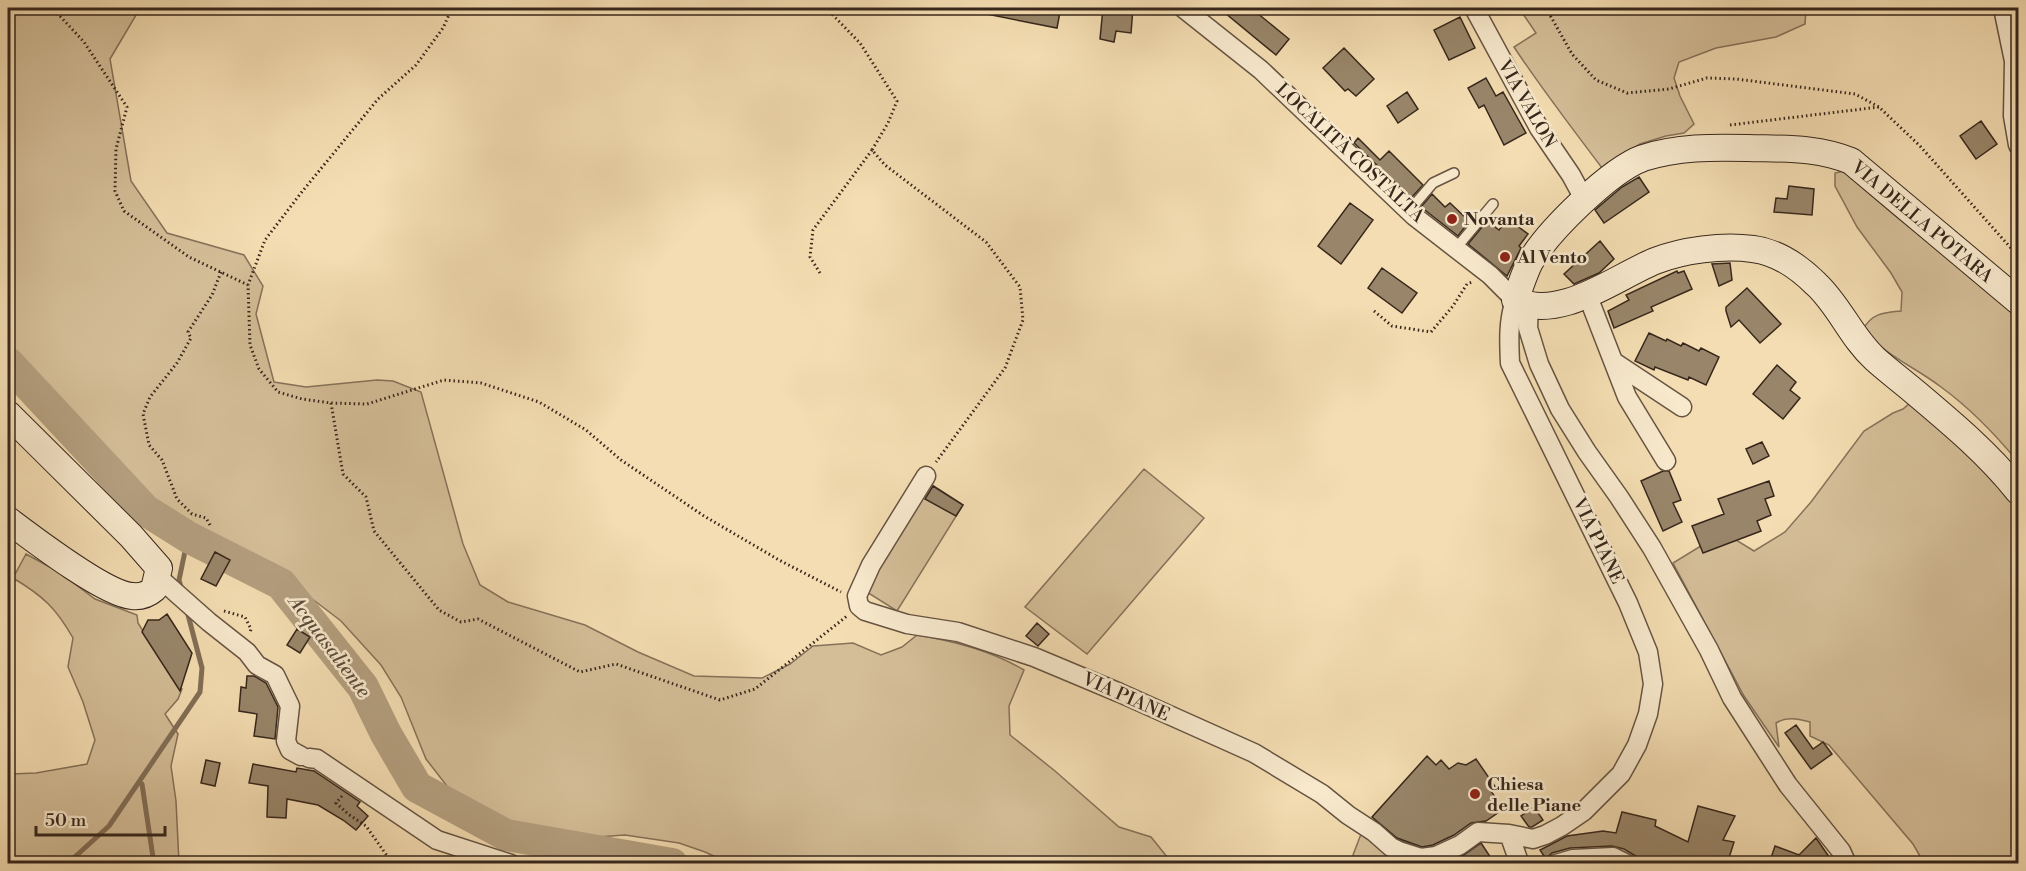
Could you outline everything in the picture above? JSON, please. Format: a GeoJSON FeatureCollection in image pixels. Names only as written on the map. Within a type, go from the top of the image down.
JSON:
{"type":"FeatureCollection","features":[{"type":"Feature","properties":{"kind":"street","name":"LOCALITÀ COSTALTA"},"geometry":{"type":"LineString","coordinates":[[1183,8],[1261,70],[1409,211],[1457,247],[1522,302]]}},
{"type":"Feature","properties":{"kind":"street","name":"VIA VALON"},"geometry":{"type":"LineString","coordinates":[[1474,8],[1539,128],[1584,200]]}},
{"type":"Feature","properties":{"kind":"street"},"geometry":{"type":"LineString","coordinates":[[2003,8],[2014,61],[2013,116],[2019,145]]}},
{"type":"Feature","properties":{"kind":"street","name":"VIA DELLA POTARA"},"geometry":{"type":"LineString","coordinates":[[1584,200],[1622,169],[1642,159],[1663,153],[1707,147],[1817,151],[1851,161],[2019,301]]}},
{"type":"Feature","properties":{"kind":"street","name":"VIA PIANE"},"geometry":{"type":"LineString","coordinates":[[1584,200],[1561,217],[1530,263],[1522,302],[1539,364],[1560,409],[1657,557],[1710,650],[1732,698],[1788,784],[1841,851],[1847,864]]}},
{"type":"Feature","properties":{"kind":"street"},"geometry":{"type":"LineString","coordinates":[[1522,302],[1547,306],[1571,301],[1656,260],[1688,252],[1733,248],[1755,249],[1778,256],[1817,285],[1875,359],[1966,436],[2019,491]]}},
{"type":"Feature","properties":{"kind":"street"},"geometry":{"type":"LineString","coordinates":[[1587,294],[1627,397],[1666,461]]}},
{"type":"Feature","properties":{"kind":"street","name":"VIA PIANE"},"geometry":{"type":"LineString","coordinates":[[858,601],[865,611],[907,624],[958,632],[1034,657],[1254,753],[1322,794],[1399,851],[1421,858],[1436,856],[1460,845],[1478,832],[1509,834],[1533,839],[1562,826],[1584,811],[1621,774],[1637,745],[1648,714],[1653,684],[1648,652],[1628,603],[1510,363],[1508,334],[1510,316],[1522,302]]}},
{"type":"Feature","properties":{"kind":"street"},"geometry":{"type":"LineString","coordinates":[[1614,362],[1682,407]]}},
{"type":"Feature","properties":{"kind":"street"},"geometry":{"type":"LineString","coordinates":[[8,414],[131,536],[159,568],[164,582],[208,622],[247,652],[257,665],[275,675],[290,706],[286,741],[290,750],[305,757],[317,759],[437,840],[511,864]]}},
{"type":"Feature","properties":{"kind":"street"},"geometry":{"type":"LineString","coordinates":[[858,601],[871,565],[926,476]]}},
{"type":"Feature","properties":{"kind":"street"},"geometry":{"type":"LineString","coordinates":[[8,520],[42,546],[121,593],[145,596],[164,582]]}},
{"type":"Feature","properties":{"kind":"street"},"geometry":{"type":"LineString","coordinates":[[1509,834],[1521,864]]}},
{"type":"Feature","properties":{"kind":"street"},"geometry":{"type":"LineString","coordinates":[[1556,864],[1573,859],[1613,857],[1627,864]]}},
{"type":"Feature","properties":{"kind":"lane"},"geometry":{"type":"LineString","coordinates":[[1409,211],[1433,183],[1454,173]]}},
{"type":"Feature","properties":{"kind":"lane"},"geometry":{"type":"LineString","coordinates":[[1457,247],[1493,204]]}},
{"type":"Feature","properties":{"kind":"path"},"geometry":{"type":"LineString","coordinates":[[30,8],[58,14],[84,42],[128,107],[116,149],[115,191],[124,210],[189,256],[248,285]]}},
{"type":"Feature","properties":{"kind":"path"},"geometry":{"type":"LineString","coordinates":[[331,403],[343,474],[366,497],[374,531],[439,610],[461,622],[478,619],[580,672],[616,664],[720,700],[755,688],[858,601],[704,516],[621,460],[586,430],[539,402],[481,383],[444,380],[367,404],[331,403],[302,399],[278,392],[259,369],[250,345],[248,285],[265,240],[378,99],[416,65],[443,28],[452,8]]}},
{"type":"Feature","properties":{"kind":"path"},"geometry":{"type":"LineString","coordinates":[[820,273],[810,257],[813,230],[872,150],[888,123],[897,101],[860,43],[826,8]]}},
{"type":"Feature","properties":{"kind":"path"},"geometry":{"type":"LineString","coordinates":[[1546,8],[1572,54],[1596,80],[1627,93],[1669,89],[1707,78],[1736,79],[1855,94],[1879,107],[1920,147],[2019,256]]}},
{"type":"Feature","properties":{"kind":"path"},"geometry":{"type":"LineString","coordinates":[[1727,125],[1879,107]]}},
{"type":"Feature","properties":{"kind":"path"},"geometry":{"type":"LineString","coordinates":[[872,150],[885,165],[986,242],[1020,286],[1023,320],[1005,368],[926,476]]}},
{"type":"Feature","properties":{"kind":"path"},"geometry":{"type":"LineString","coordinates":[[210,525],[206,518],[192,514],[177,499],[162,460],[149,445],[143,414],[150,397],[177,363],[191,338],[188,332],[207,304],[221,272]]}},
{"type":"Feature","properties":{"kind":"path"},"geometry":{"type":"LineString","coordinates":[[1374,311],[1392,326],[1431,332],[1453,306],[1467,284],[1490,275]]}},
{"type":"Feature","properties":{"kind":"path"},"geometry":{"type":"LineString","coordinates":[[353,784],[336,803],[366,826],[390,860],[388,864]]}},
{"type":"Feature","properties":{"kind":"shaded area"},"geometry":{"type":"Polygon","coordinates":[[[8,8],[142,8],[110,59],[131,181],[167,233],[244,255],[263,286],[256,314],[274,382],[306,387],[377,380],[393,381],[421,392],[463,544],[480,585],[508,602],[585,625],[638,652],[694,676],[762,678],[790,664],[813,646],[853,643],[881,655],[902,647],[917,635],[945,640],[999,657],[1024,670],[1009,706],[1010,735],[1119,827],[1151,837],[1172,863],[729,863],[679,843],[625,835],[570,839],[515,829],[470,809],[450,790],[426,759],[401,697],[381,665],[341,621],[294,585],[266,568],[160,514],[138,496],[114,466],[53,404],[8,353],[8,8]]]}},
{"type":"Feature","properties":{"kind":"shaded area"},"geometry":{"type":"Polygon","coordinates":[[[1519,8],[1806,8],[1805,24],[1776,37],[1716,48],[1679,62],[1674,78],[1694,124],[1684,133],[1640,144],[1602,168],[1514,47],[1536,33],[1519,8]]]}},
{"type":"Feature","properties":{"kind":"shaded area"},"geometry":{"type":"Polygon","coordinates":[[[1843,171],[2013,310],[2018,311],[2018,462],[1991,432],[1952,395],[1890,354],[1863,329],[1870,320],[1879,315],[1901,311],[1902,292],[1857,227],[1835,186],[1835,173],[1843,171]]]}},
{"type":"Feature","properties":{"kind":"shaded area"},"geometry":{"type":"Polygon","coordinates":[[[1926,389],[2018,478],[2018,863],[1924,863],[1913,844],[1829,745],[1810,736],[1810,722],[1788,719],[1776,723],[1779,747],[1744,696],[1673,563],[1704,544],[1728,535],[1754,551],[1785,532],[1811,502],[1864,431],[1903,409],[1926,389]]]}},
{"type":"Feature","properties":{"kind":"shaded area"},"geometry":{"type":"Polygon","coordinates":[[[1144,469],[1204,518],[1087,654],[1025,607],[1144,469]]]}},
{"type":"Feature","properties":{"kind":"shaded area"},"geometry":{"type":"Polygon","coordinates":[[[926,481],[963,505],[897,611],[862,589],[926,481]]]}},
{"type":"Feature","properties":{"kind":"shaded area"},"geometry":{"type":"Polygon","coordinates":[[[26,554],[59,572],[95,599],[137,615],[138,623],[173,679],[182,689],[178,699],[165,714],[178,734],[171,766],[176,801],[179,863],[8,864],[8,776],[87,764],[95,740],[83,702],[68,667],[73,638],[61,618],[48,604],[13,578],[26,554]]]}},
{"type":"Feature","properties":{"kind":"shaded area"},"geometry":{"type":"Polygon","coordinates":[[[1366,821],[1405,842],[1424,846],[1449,847],[1455,863],[1356,863],[1353,855],[1366,821]]]}},
{"type":"Feature","properties":{"kind":"shaded area"},"geometry":{"type":"Polygon","coordinates":[[[231,857],[296,863],[222,863],[231,857]]]}},
{"type":"Feature","properties":{"kind":"building"},"geometry":{"type":"Polygon","coordinates":[[[986,8],[1036,8],[1060,12],[1057,28],[986,14],[986,8]]]}},
{"type":"Feature","properties":{"kind":"building"},"geometry":{"type":"Polygon","coordinates":[[[1103,8],[1133,8],[1131,33],[1116,31],[1114,42],[1100,39],[1103,8]]]}},
{"type":"Feature","properties":{"kind":"building"},"geometry":{"type":"Polygon","coordinates":[[[1219,8],[1251,8],[1289,39],[1276,55],[1219,8]]]}},
{"type":"Feature","properties":{"kind":"building"},"geometry":{"type":"Polygon","coordinates":[[[1460,17],[1475,48],[1449,60],[1434,30],[1460,17]]]}},
{"type":"Feature","properties":{"kind":"building"},"geometry":{"type":"Polygon","coordinates":[[[1344,48],[1374,79],[1356,96],[1348,89],[1345,91],[1323,68],[1344,48]]]}},
{"type":"Feature","properties":{"kind":"building"},"geometry":{"type":"Polygon","coordinates":[[[1486,78],[1496,96],[1503,92],[1526,133],[1504,145],[1484,105],[1479,108],[1468,88],[1486,78]]]}},
{"type":"Feature","properties":{"kind":"building"},"geometry":{"type":"Polygon","coordinates":[[[1407,92],[1418,109],[1398,123],[1387,106],[1407,92]]]}},
{"type":"Feature","properties":{"kind":"building"},"geometry":{"type":"Polygon","coordinates":[[[1981,121],[1997,144],[1976,159],[1960,136],[1981,121]]]}},
{"type":"Feature","properties":{"kind":"building"},"geometry":{"type":"Polygon","coordinates":[[[1358,138],[1380,160],[1389,151],[1423,185],[1411,198],[1354,143],[1358,138]]]}},
{"type":"Feature","properties":{"kind":"building"},"geometry":{"type":"Polygon","coordinates":[[[1639,177],[1649,192],[1604,223],[1595,210],[1622,187],[1639,177]]]}},
{"type":"Feature","properties":{"kind":"building"},"geometry":{"type":"Polygon","coordinates":[[[1789,186],[1814,189],[1812,215],[1774,212],[1776,198],[1787,199],[1789,186]]]}},
{"type":"Feature","properties":{"kind":"building"},"geometry":{"type":"Polygon","coordinates":[[[1432,194],[1445,207],[1450,203],[1468,220],[1471,219],[1458,236],[1421,207],[1432,194]]]}},
{"type":"Feature","properties":{"kind":"building"},"geometry":{"type":"Polygon","coordinates":[[[1350,203],[1373,220],[1341,264],[1318,246],[1350,203]]]}},
{"type":"Feature","properties":{"kind":"building"},"geometry":{"type":"Polygon","coordinates":[[[1508,219],[1528,234],[1519,246],[1521,248],[1507,276],[1468,244],[1487,221],[1499,230],[1508,219]]]}},
{"type":"Feature","properties":{"kind":"building"},"geometry":{"type":"Polygon","coordinates":[[[1600,241],[1614,259],[1599,273],[1574,284],[1564,274],[1600,241]]]}},
{"type":"Feature","properties":{"kind":"building"},"geometry":{"type":"Polygon","coordinates":[[[1730,263],[1732,280],[1719,286],[1712,264],[1730,263]]]}},
{"type":"Feature","properties":{"kind":"building"},"geometry":{"type":"Polygon","coordinates":[[[1382,268],[1417,293],[1402,313],[1368,288],[1382,268]]]}},
{"type":"Feature","properties":{"kind":"building"},"geometry":{"type":"Polygon","coordinates":[[[1677,271],[1678,273],[1684,271],[1692,289],[1651,307],[1653,311],[1614,328],[1608,311],[1629,300],[1626,295],[1677,271]]]}},
{"type":"Feature","properties":{"kind":"building"},"geometry":{"type":"Polygon","coordinates":[[[1747,288],[1781,324],[1760,343],[1739,320],[1731,327],[1726,311],[1726,307],[1747,288]]]}},
{"type":"Feature","properties":{"kind":"building"},"geometry":{"type":"Polygon","coordinates":[[[1649,333],[1681,346],[1683,343],[1699,351],[1701,348],[1719,357],[1706,385],[1689,377],[1688,380],[1655,367],[1654,370],[1635,361],[1649,333]]]}},
{"type":"Feature","properties":{"kind":"building"},"geometry":{"type":"Polygon","coordinates":[[[1777,365],[1796,382],[1790,390],[1800,398],[1783,419],[1753,394],[1777,365]]]}},
{"type":"Feature","properties":{"kind":"building"},"geometry":{"type":"Polygon","coordinates":[[[1762,442],[1769,456],[1753,464],[1746,449],[1762,442]]]}},
{"type":"Feature","properties":{"kind":"building"},"geometry":{"type":"Polygon","coordinates":[[[1663,471],[1669,471],[1681,500],[1673,503],[1682,522],[1663,531],[1641,481],[1663,471]]]}},
{"type":"Feature","properties":{"kind":"building"},"geometry":{"type":"Polygon","coordinates":[[[1769,481],[1774,496],[1765,499],[1771,515],[1757,521],[1761,531],[1703,553],[1692,526],[1724,514],[1718,499],[1769,481]]]}},
{"type":"Feature","properties":{"kind":"building"},"geometry":{"type":"Polygon","coordinates":[[[933,486],[963,505],[956,516],[925,499],[933,486]]]}},
{"type":"Feature","properties":{"kind":"building"},"geometry":{"type":"Polygon","coordinates":[[[215,552],[230,560],[216,586],[201,579],[215,552]]]}},
{"type":"Feature","properties":{"kind":"building"},"geometry":{"type":"Polygon","coordinates":[[[167,614],[192,653],[180,691],[142,632],[148,620],[159,620],[167,614]]]}},
{"type":"Feature","properties":{"kind":"building"},"geometry":{"type":"Polygon","coordinates":[[[1037,623],[1049,634],[1038,646],[1026,636],[1037,623]]]}},
{"type":"Feature","properties":{"kind":"building"},"geometry":{"type":"Polygon","coordinates":[[[297,629],[310,637],[300,653],[287,645],[297,629]]]}},
{"type":"Feature","properties":{"kind":"building"},"geometry":{"type":"Polygon","coordinates":[[[247,676],[254,676],[266,683],[278,707],[275,739],[254,736],[257,714],[239,711],[241,687],[246,688],[247,676]]]}},
{"type":"Feature","properties":{"kind":"building"},"geometry":{"type":"Polygon","coordinates":[[[1796,725],[1813,749],[1823,742],[1832,754],[1811,769],[1785,733],[1796,725]]]}},
{"type":"Feature","properties":{"kind":"building"},"geometry":{"type":"Polygon","coordinates":[[[1427,756],[1436,765],[1441,760],[1449,769],[1458,763],[1466,765],[1476,759],[1496,788],[1491,791],[1495,797],[1491,800],[1499,812],[1486,821],[1471,823],[1454,835],[1433,845],[1422,847],[1397,838],[1372,817],[1427,756]]]}},
{"type":"Feature","properties":{"kind":"building"},"geometry":{"type":"Polygon","coordinates":[[[206,760],[220,763],[215,786],[201,783],[206,760]]]}},
{"type":"Feature","properties":{"kind":"building"},"geometry":{"type":"Polygon","coordinates":[[[253,764],[296,772],[297,768],[314,771],[360,802],[357,806],[368,816],[356,830],[318,805],[287,799],[286,818],[267,817],[268,786],[249,783],[253,764]]]}},
{"type":"Feature","properties":{"kind":"building"},"geometry":{"type":"Polygon","coordinates":[[[1698,806],[1735,816],[1723,840],[1734,842],[1727,864],[1649,864],[1624,849],[1612,846],[1570,848],[1552,853],[1546,859],[1540,850],[1567,836],[1603,831],[1616,833],[1622,812],[1656,820],[1655,826],[1688,842],[1698,806]]]}},
{"type":"Feature","properties":{"kind":"building"},"geometry":{"type":"Polygon","coordinates":[[[1534,807],[1543,820],[1529,827],[1521,816],[1534,807]]]}},
{"type":"Feature","properties":{"kind":"building"},"geometry":{"type":"Polygon","coordinates":[[[1816,838],[1834,864],[1769,864],[1775,846],[1799,855],[1816,838]]]}},
{"type":"Feature","properties":{"kind":"building"},"geometry":{"type":"Polygon","coordinates":[[[1481,843],[1491,858],[1483,864],[1464,864],[1461,857],[1481,843]]]}},
{"type":"Feature","properties":{"kind":"waterway","name":"Acquasaliente"},"geometry":{"type":"LineString","coordinates":[[8,363],[145,510],[188,537],[281,584],[363,687],[386,734],[417,787],[506,835],[672,864]]}},
{"type":"Feature","properties":{"kind":"waterway"},"geometry":{"type":"LineString","coordinates":[[182,591],[179,580],[188,537]]}},
{"type":"Feature","properties":{"kind":"waterway"},"geometry":{"type":"LineString","coordinates":[[67,864],[109,826],[200,692],[202,668],[187,611]]}},
{"type":"Feature","properties":{"kind":"waterway"},"geometry":{"type":"LineString","coordinates":[[142,784],[154,864]]}},
{"type":"Feature","properties":{"kind":"place","name":"Novanta"},"geometry":{"type":"Point","coordinates":[1452,219]}},
{"type":"Feature","properties":{"kind":"place","name":"Al Vento"},"geometry":{"type":"Point","coordinates":[1505,257]}},
{"type":"Feature","properties":{"kind":"place","name":"Chiesa delle Piane"},"geometry":{"type":"Point","coordinates":[1475,794]}}]}
